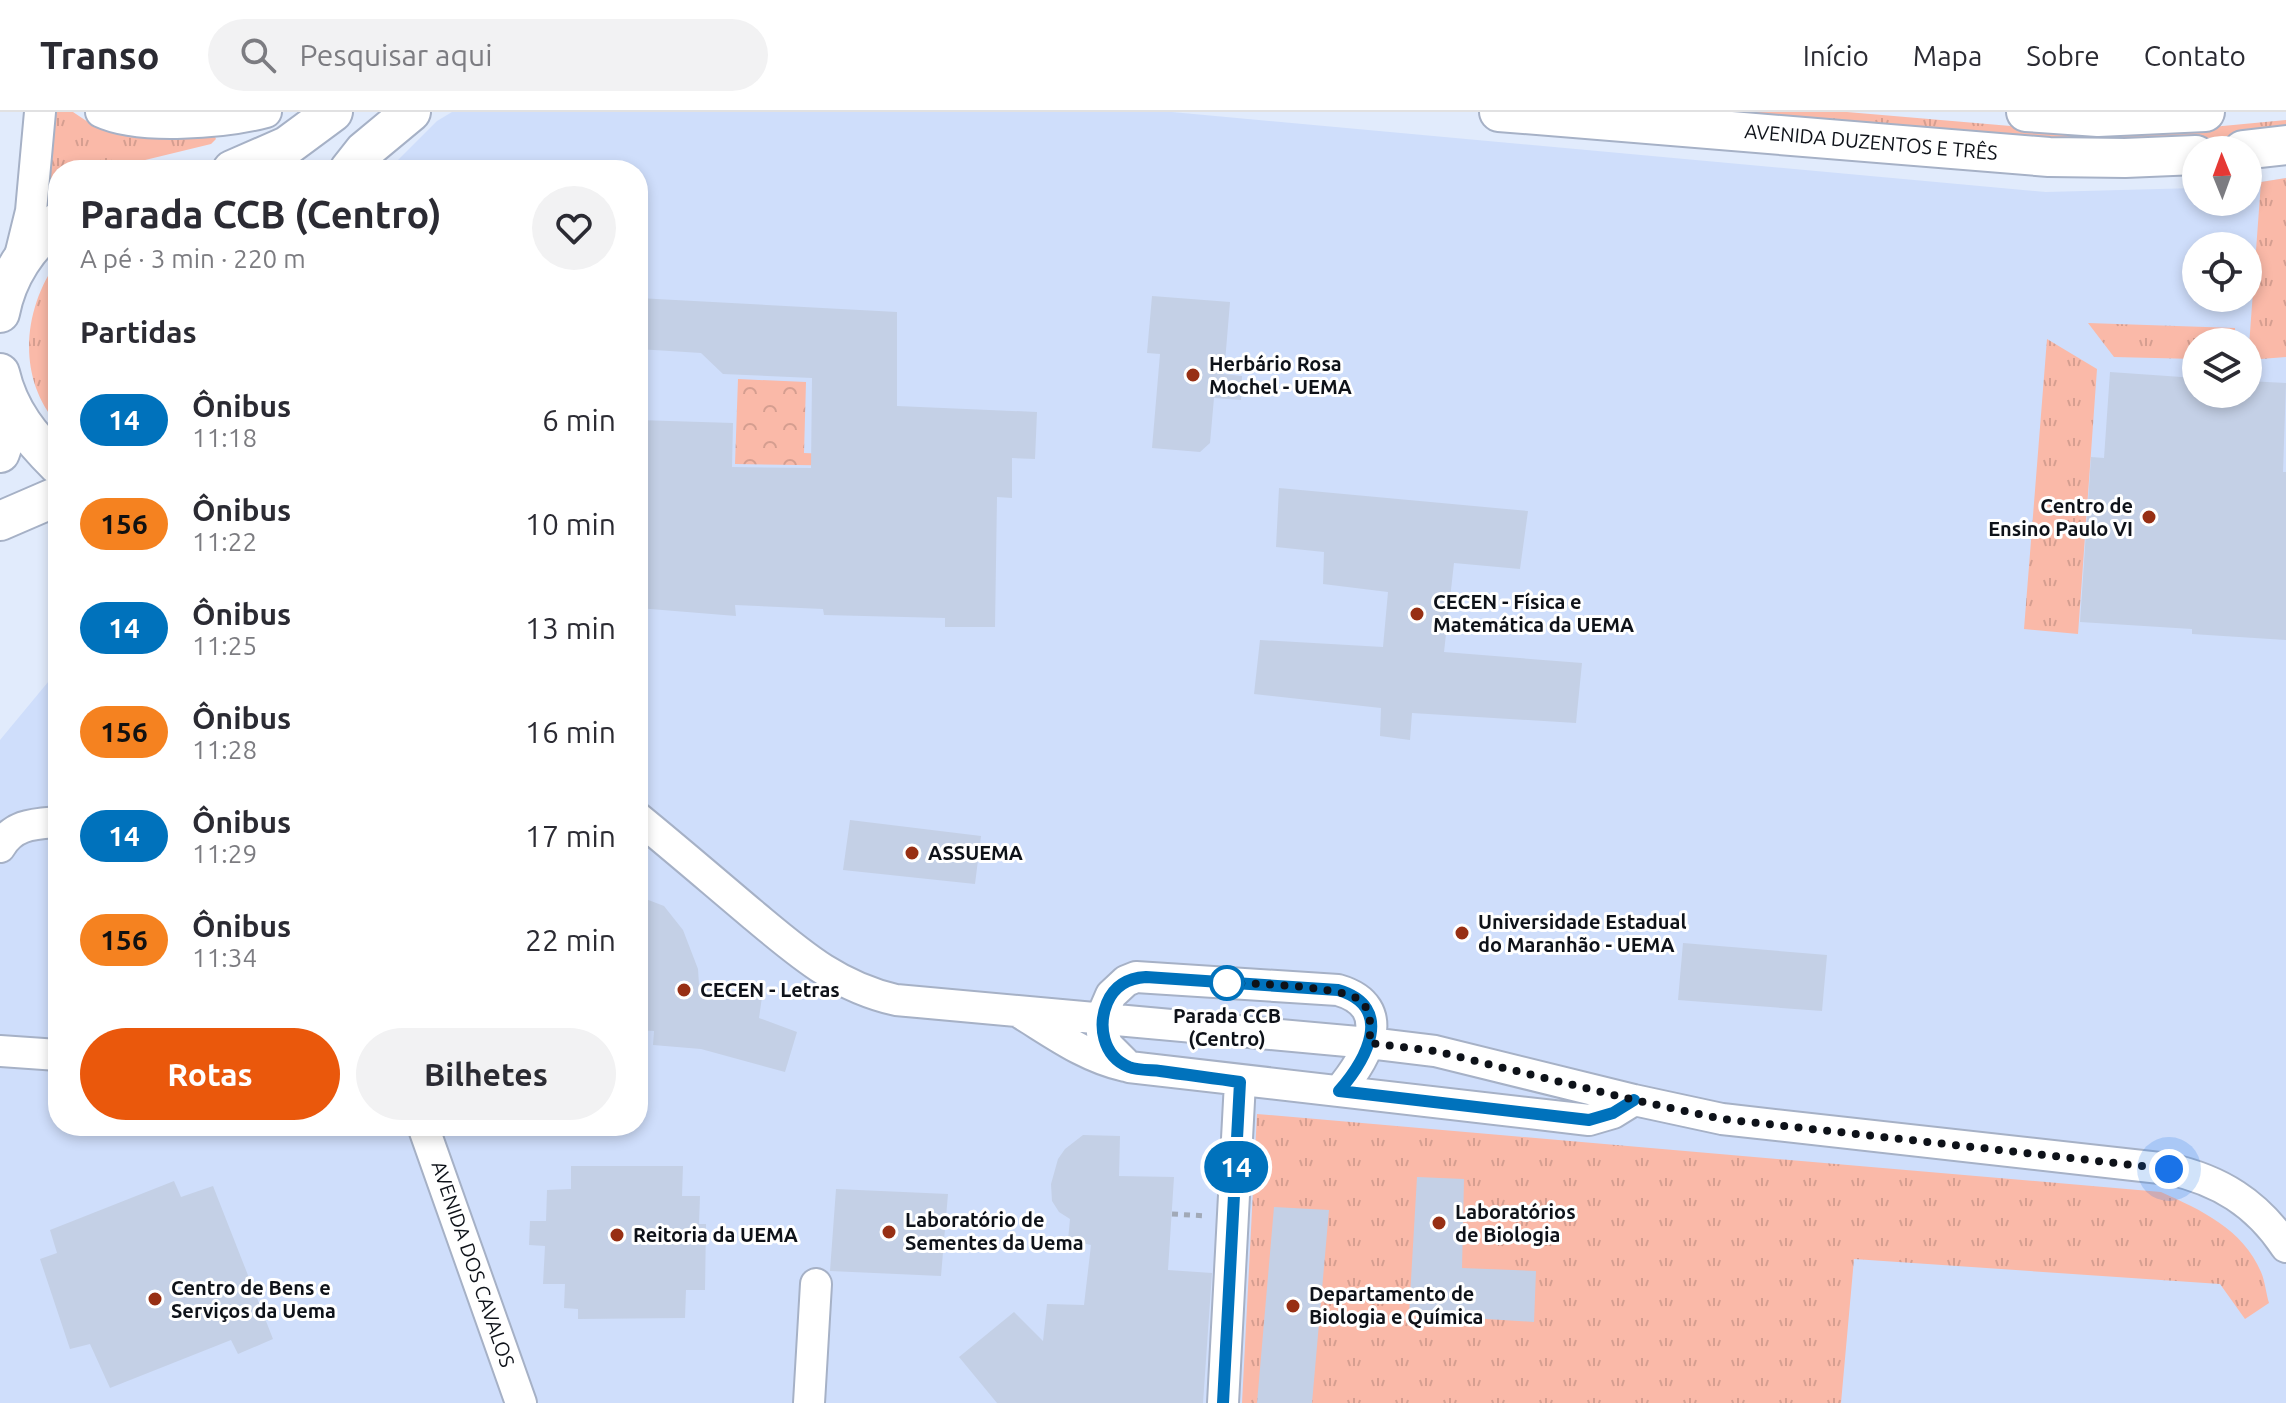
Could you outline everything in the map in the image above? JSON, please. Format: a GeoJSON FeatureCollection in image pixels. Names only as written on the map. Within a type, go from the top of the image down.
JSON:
{"type":"FeatureCollection","features":[{"type":"Feature","properties":{"kind":"main road"},"geometry":{"type":"LineString","coordinates":[[255,160],[287,146],[333,112]]}},
{"type":"Feature","properties":{"kind":"main road"},"geometry":{"type":"LineString","coordinates":[[357,160],[411,112]]}},
{"type":"Feature","properties":{"kind":"main road","name":"AVENIDA DUZENTOS E TRÊS"},"geometry":{"type":"LineString","coordinates":[[1499,112],[2049,157],[2182,156]]}},
{"type":"Feature","properties":{"kind":"main road"},"geometry":{"type":"LineString","coordinates":[[2045,113],[2143,117],[2205,112]]}},
{"type":"Feature","properties":{"kind":"main road"},"geometry":{"type":"LineString","coordinates":[[2262,148],[2286,145]]}},
{"type":"Feature","properties":{"kind":"main road"},"geometry":{"type":"LineString","coordinates":[[0,313],[11,272],[48,230]]}},
{"type":"Feature","properties":{"kind":"main road"},"geometry":{"type":"LineString","coordinates":[[0,373],[9,427],[0,453]]}},
{"type":"Feature","properties":{"kind":"main road"},"geometry":{"type":"LineString","coordinates":[[6,406],[48,455]]}},
{"type":"Feature","properties":{"kind":"main road"},"geometry":{"type":"LineString","coordinates":[[0,521],[48,500]]}},
{"type":"Feature","properties":{"kind":"street"},"geometry":{"type":"LineString","coordinates":[[11,272],[31,211],[40,112]]}},
{"type":"Feature","properties":{"kind":"street"},"geometry":{"type":"LineString","coordinates":[[101,112],[123,120],[147,122],[222,119],[266,112]]}},
{"type":"Feature","properties":{"kind":"street"},"geometry":{"type":"LineString","coordinates":[[0,847],[20,827],[48,823]]}},
{"type":"Feature","properties":{"kind":"street"},"geometry":{"type":"LineString","coordinates":[[648,827],[809,960],[847,984],[872,994],[896,1000],[1435,1051],[1722,1119],[2169,1169],[2207,1179],[2237,1194],[2269,1223],[2286,1247]]}},
{"type":"Feature","properties":{"kind":"street"},"geometry":{"type":"LineString","coordinates":[[1129,1067],[1108,1046],[1102,1033],[1101,1018],[1111,995],[1118,987],[1136,977],[1338,990],[1360,999],[1370,1020],[1369,1043],[1358,1069],[1339,1091]]}},
{"type":"Feature","properties":{"kind":"street"},"geometry":{"type":"LineString","coordinates":[[1017,1011],[1086,1053],[1129,1067],[1589,1120],[1613,1113],[1634,1100]]}},
{"type":"Feature","properties":{"kind":"street"},"geometry":{"type":"LineString","coordinates":[[0,1051],[48,1054]]}},
{"type":"Feature","properties":{"kind":"street"},"geometry":{"type":"LineString","coordinates":[[1223,1403],[1240,1082]]}},
{"type":"Feature","properties":{"kind":"street","name":"AVENIDA DOS CAVALOS"},"geometry":{"type":"LineString","coordinates":[[427,1136],[521,1403]]}},
{"type":"Feature","properties":{"kind":"street"},"geometry":{"type":"LineString","coordinates":[[809,1403],[816,1284]]}},
{"type":"Feature","properties":{"kind":"shaded area","name":"Universidade Estadual do Maranhão - UEMA"},"geometry":{"type":"Polygon","coordinates":[[[452,112],[1172,112],[2046,192],[2182,188],[2182,216],[2262,216],[2262,182],[2286,178],[2286,1403],[0,1403],[0,740],[48,682],[48,1136],[648,1136],[648,160],[398,160],[437,121],[452,112]]]}},
{"type":"Feature","properties":{"kind":"green space"},"geometry":{"type":"Polygon","coordinates":[[[52,112],[73,112],[91,124],[112,131],[214,135],[216,139],[211,144],[145,160],[48,160],[52,112]]]}},
{"type":"Feature","properties":{"kind":"green space"},"geometry":{"type":"Polygon","coordinates":[[[1703,112],[1847,112],[2056,130],[2191,129],[2286,120],[2286,129],[2222,136],[2182,136],[2182,139],[2175,140],[2045,140],[1703,112]]]}},
{"type":"Feature","properties":{"kind":"green space"},"geometry":{"type":"Polygon","coordinates":[[[48,161],[48,196],[45,197],[48,161]]]}},
{"type":"Feature","properties":{"kind":"green space"},"geometry":{"type":"Polygon","coordinates":[[[2286,178],[2286,357],[2262,359],[2262,328],[2250,328],[2252,312],[2262,312],[2262,232],[2257,232],[2259,216],[2262,216],[2262,182],[2286,178]]]}},
{"type":"Feature","properties":{"kind":"green space"},"geometry":{"type":"Polygon","coordinates":[[[48,276],[48,410],[35,386],[29,343],[37,300],[48,276]]]}},
{"type":"Feature","properties":{"kind":"green space"},"geometry":{"type":"Polygon","coordinates":[[[2088,323],[2235,328],[2182,328],[2182,359],[2114,357],[2088,323]]]}},
{"type":"Feature","properties":{"kind":"green space"},"geometry":{"type":"Polygon","coordinates":[[[2047,339],[2097,369],[2078,634],[2024,629],[2047,339]]]}},
{"type":"Feature","properties":{"kind":"green space"},"geometry":{"type":"Polygon","coordinates":[[[738,379],[806,382],[804,453],[853,455],[866,466],[735,464],[738,379]]]}},
{"type":"Feature","properties":{"kind":"green space"},"geometry":{"type":"Polygon","coordinates":[[[1257,1114],[2161,1192],[2205,1214],[2243,1244],[2261,1272],[2269,1303],[2245,1319],[2220,1284],[1854,1259],[1841,1403],[1242,1403],[1257,1114]]]}},
{"type":"Feature","properties":{"kind":"green space"},"geometry":{"type":"Polygon","coordinates":[[[1468,1207],[1498,1207],[1498,1268],[1466,1267],[1468,1207]]]}},
{"type":"Feature","properties":{"kind":"building","name":"Herbário Rosa Mochel - UEMA"},"geometry":{"type":"Polygon","coordinates":[[[1152,296],[1230,302],[1224,374],[1242,376],[1241,400],[1214,398],[1210,443],[1200,452],[1152,448],[1160,354],[1147,353],[1152,296]]]}},
{"type":"Feature","properties":{"kind":"building"},"geometry":{"type":"Polygon","coordinates":[[[648,299],[897,312],[897,406],[1037,412],[1035,459],[1012,458],[1012,498],[997,497],[995,627],[945,627],[945,618],[824,615],[823,609],[735,605],[736,616],[648,609],[648,420],[733,423],[732,467],[811,468],[812,378],[723,374],[701,353],[648,350],[648,299]]]}},
{"type":"Feature","properties":{"kind":"building"},"geometry":{"type":"Polygon","coordinates":[[[2110,372],[2182,377],[2182,408],[2262,408],[2262,382],[2286,383],[2283,472],[2286,472],[2286,640],[2192,634],[2192,629],[2080,622],[2091,457],[2104,458],[2110,372]]]}},
{"type":"Feature","properties":{"kind":"building","name":"CECEN - Física e Matemática da UEMA"},"geometry":{"type":"Polygon","coordinates":[[[1279,488],[1528,511],[1520,569],[1454,563],[1444,652],[1582,663],[1576,723],[1412,713],[1410,740],[1380,736],[1381,708],[1254,694],[1260,640],[1383,647],[1388,592],[1323,584],[1324,552],[1276,547],[1279,488]]]}},
{"type":"Feature","properties":{"kind":"building","name":"ASSUEMA"},"geometry":{"type":"Polygon","coordinates":[[[850,820],[981,836],[975,884],[843,870],[850,820]]]}},
{"type":"Feature","properties":{"kind":"building","name":"CECEN - Letras"},"geometry":{"type":"Polygon","coordinates":[[[648,900],[664,906],[683,930],[698,969],[699,984],[762,997],[759,1018],[797,1032],[785,1072],[701,1049],[653,1045],[654,1031],[648,1031],[648,900]]]}},
{"type":"Feature","properties":{"kind":"building"},"geometry":{"type":"Polygon","coordinates":[[[1683,943],[1827,955],[1822,1011],[1678,1000],[1683,943]]]}},
{"type":"Feature","properties":{"kind":"building"},"geometry":{"type":"Polygon","coordinates":[[[1083,1135],[1120,1136],[1119,1176],[1174,1177],[1168,1270],[1212,1273],[1203,1403],[997,1403],[959,1357],[1014,1312],[1043,1341],[1047,1304],[1084,1305],[1091,1245],[1068,1240],[1070,1219],[1059,1212],[1052,1201],[1051,1184],[1058,1159],[1083,1135]]]}},
{"type":"Feature","properties":{"kind":"building","name":"Reitoria da UEMA"},"geometry":{"type":"Polygon","coordinates":[[[571,1166],[683,1166],[682,1196],[700,1196],[699,1224],[706,1224],[705,1290],[686,1290],[685,1318],[578,1319],[578,1309],[564,1308],[565,1284],[543,1284],[545,1246],[529,1245],[530,1221],[546,1221],[547,1190],[571,1189],[571,1166]]]}},
{"type":"Feature","properties":{"kind":"building","name":"Laboratórios de Biologia"},"geometry":{"type":"Polygon","coordinates":[[[1417,1177],[1464,1179],[1462,1268],[1536,1271],[1534,1322],[1409,1314],[1417,1177]]]}},
{"type":"Feature","properties":{"kind":"building","name":"Centro de Bens e Serviços da Uema"},"geometry":{"type":"Polygon","coordinates":[[[174,1181],[181,1197],[213,1186],[273,1339],[238,1354],[231,1340],[110,1388],[90,1344],[70,1349],[40,1259],[57,1253],[50,1230],[174,1181]]]}},
{"type":"Feature","properties":{"kind":"building","name":"Laboratório de Sementes da Uema"},"geometry":{"type":"Polygon","coordinates":[[[836,1189],[948,1194],[941,1276],[830,1271],[836,1189]]]}},
{"type":"Feature","properties":{"kind":"building","name":"Departamento de Biologia e Química"},"geometry":{"type":"Polygon","coordinates":[[[1274,1207],[1329,1210],[1312,1403],[1257,1403],[1274,1207]]]}},
{"type":"Feature","properties":{"kind":"bus line","name":"14"},"geometry":{"type":"LineString","coordinates":[[1223,1403],[1240,1082],[1125,1065],[1108,1046],[1102,1033],[1101,1018],[1111,995],[1126,981],[1146,977],[1338,990],[1360,999],[1370,1020],[1369,1043],[1358,1069],[1339,1091],[1589,1120],[1613,1113],[1634,1100]]}},
{"type":"Feature","properties":{"kind":"place","name":"Herbário Rosa Mochel - UEMA"},"geometry":{"type":"Point","coordinates":[1193,375]}},
{"type":"Feature","properties":{"kind":"place","name":"Centro de Ensino Paulo VI"},"geometry":{"type":"Point","coordinates":[2149,517]}},
{"type":"Feature","properties":{"kind":"place","name":"CECEN - Física e Matemática da UEMA"},"geometry":{"type":"Point","coordinates":[1417,614]}},
{"type":"Feature","properties":{"kind":"place","name":"ASSUEMA"},"geometry":{"type":"Point","coordinates":[912,853]}},
{"type":"Feature","properties":{"kind":"place","name":"Universidade Estadual do Maranhão - UEMA"},"geometry":{"type":"Point","coordinates":[1462,933]}},
{"type":"Feature","properties":{"kind":"place","name":"Parada CCB (Centro)"},"geometry":{"type":"Point","coordinates":[1227,983]}},
{"type":"Feature","properties":{"kind":"place","name":"CECEN - Letras"},"geometry":{"type":"Point","coordinates":[684,990]}},
{"type":"Feature","properties":{"kind":"place","name":"Laboratórios de Biologia"},"geometry":{"type":"Point","coordinates":[1439,1223]}},
{"type":"Feature","properties":{"kind":"place","name":"Laboratório de Sementes da Uema"},"geometry":{"type":"Point","coordinates":[889,1232]}},
{"type":"Feature","properties":{"kind":"place","name":"Reitoria da UEMA"},"geometry":{"type":"Point","coordinates":[617,1235]}},
{"type":"Feature","properties":{"kind":"place","name":"Centro de Bens e Serviços da Uema"},"geometry":{"type":"Point","coordinates":[155,1299]}},
{"type":"Feature","properties":{"kind":"place","name":"Departamento de Biologia e Química"},"geometry":{"type":"Point","coordinates":[1293,1306]}},
{"type":"Feature","properties":{"kind":"route"},"geometry":{"type":"LineString","coordinates":[[1227,983],[1338,990],[1360,999],[1366,1007],[1371,1030],[1369,1043],[1435,1051],[1722,1119],[2169,1169]]}}]}
